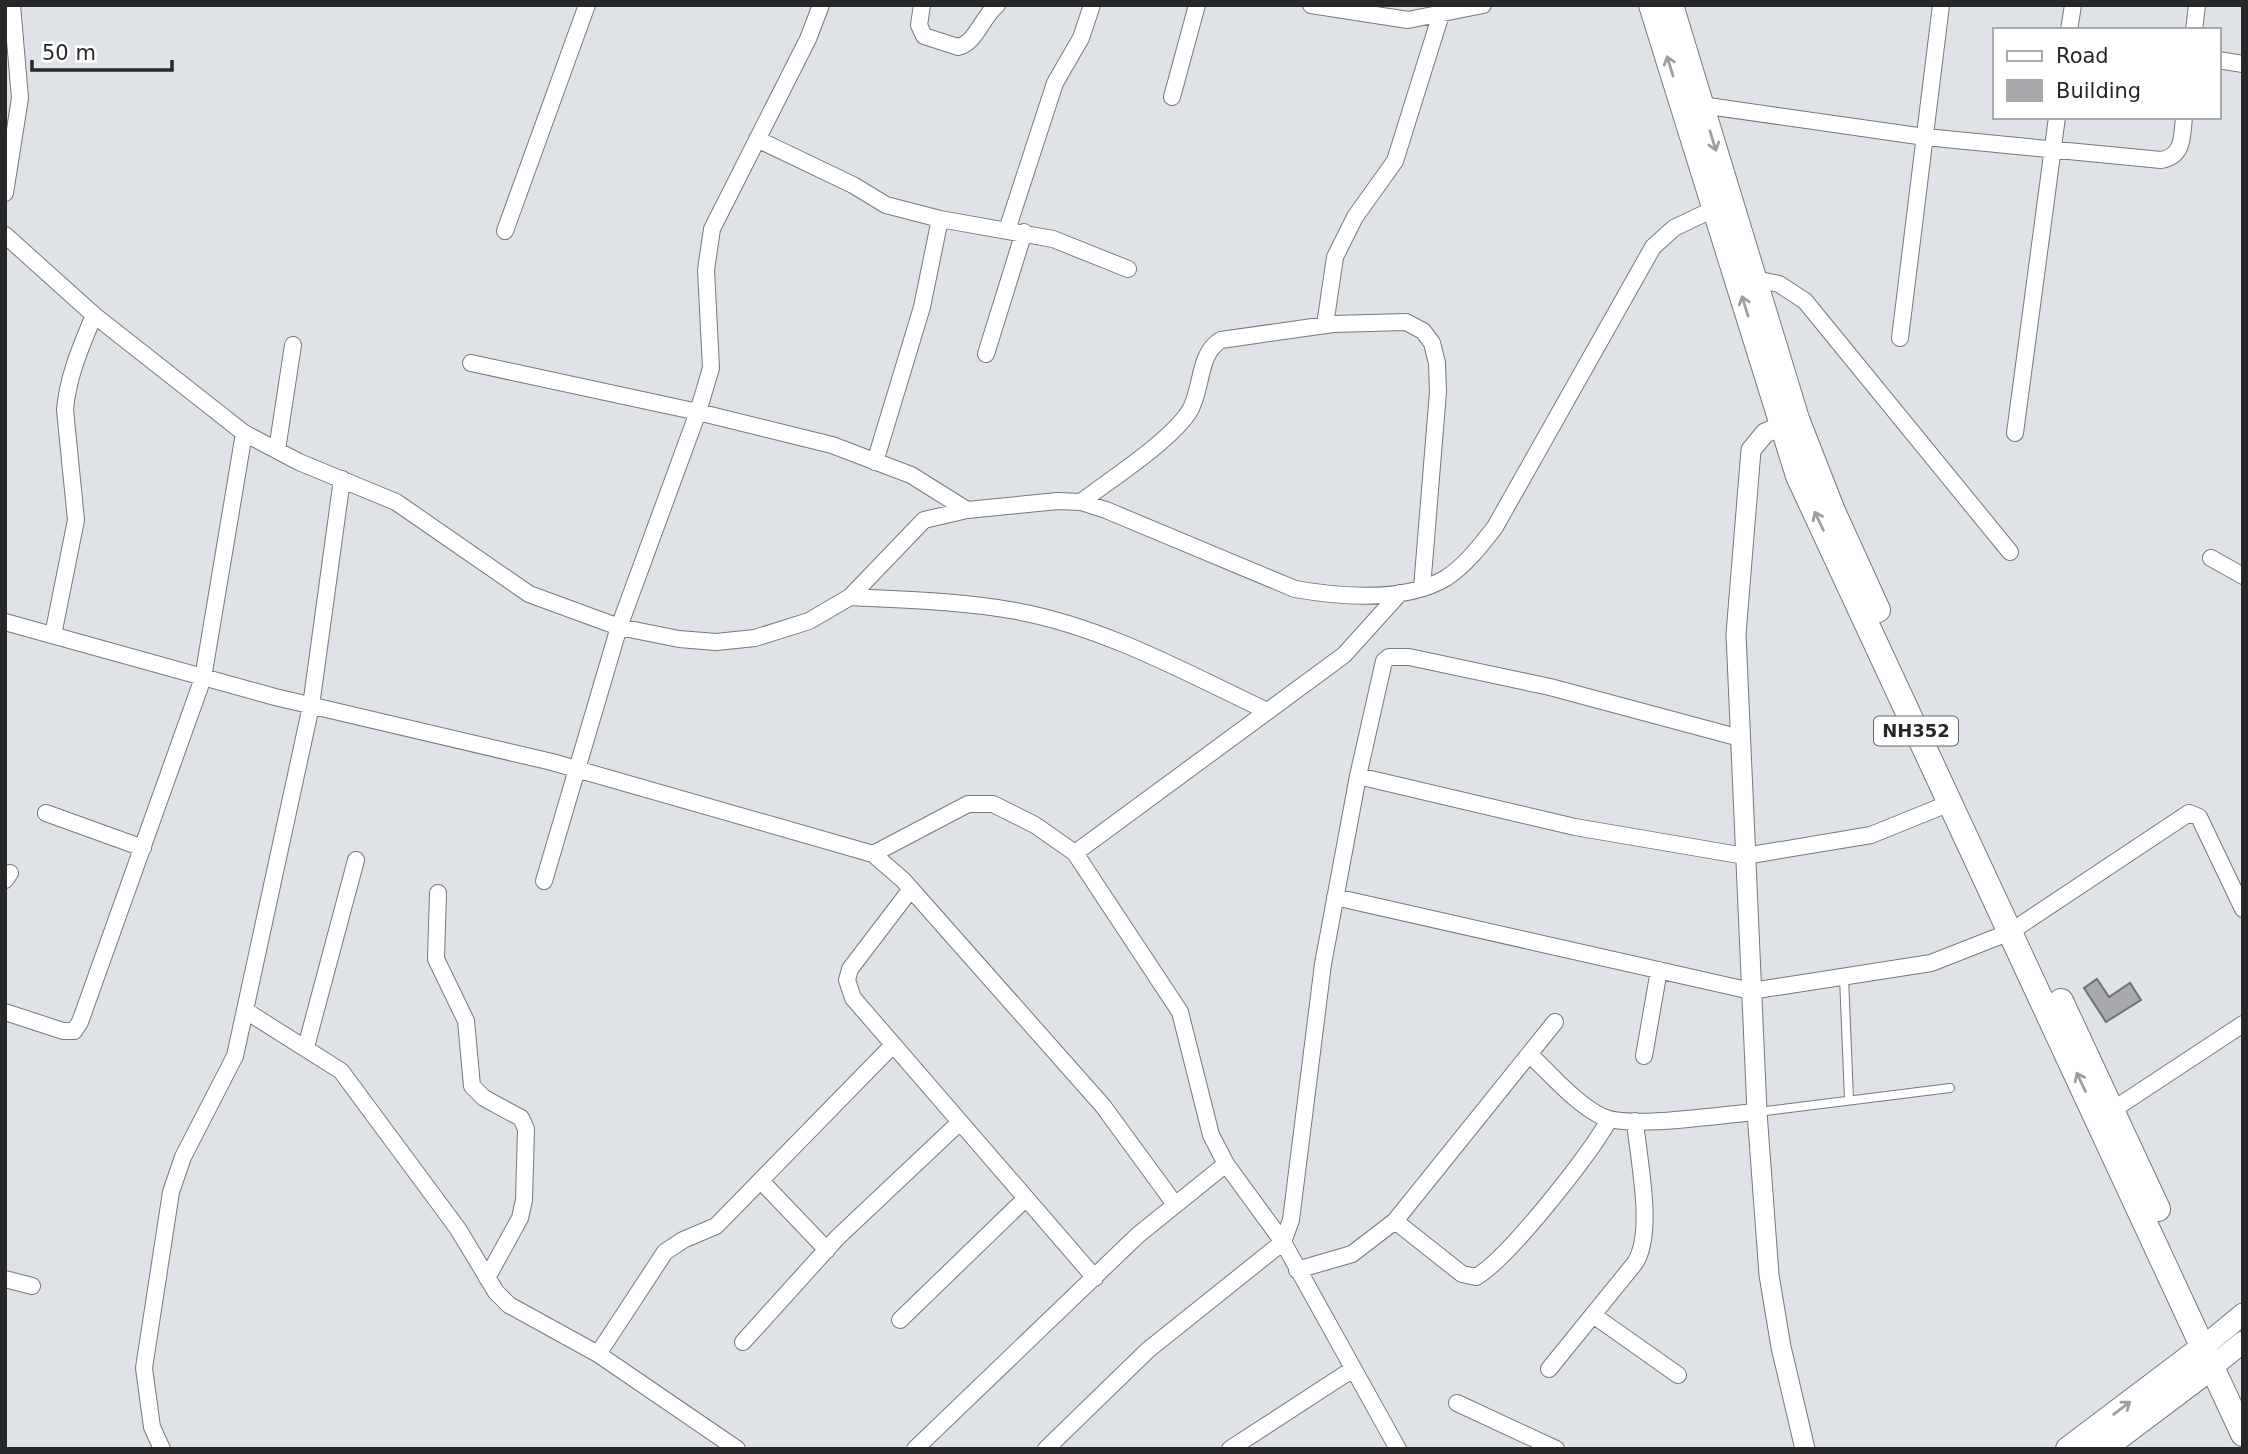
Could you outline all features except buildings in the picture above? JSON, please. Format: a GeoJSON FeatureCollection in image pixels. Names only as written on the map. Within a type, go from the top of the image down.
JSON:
{"type":"FeatureCollection","features":[{"type":"Feature","properties":{"kind":"highway","name":"NH352"},"geometry":{"type":"LineString","coordinates":[[1651,5],[1691,103],[1789,422],[1833,511],[2017,928],[2243,1397]]}},
{"type":"Feature","properties":{"kind":"highway","name":"NH352"},"geometry":{"type":"LineString","coordinates":[[1671,5],[1691,103]]}},
{"type":"Feature","properties":{"kind":"highway","name":"NH352"},"geometry":{"type":"LineString","coordinates":[[1723,205],[1755,279],[1789,422],[1798,476],[1950,803],[2017,928]]}},
{"type":"Feature","properties":{"kind":"highway","name":"NH352"},"geometry":{"type":"LineString","coordinates":[[2220,1350],[2243,1434]]}},
{"type":"Feature","properties":{"kind":"highway"},"geometry":{"type":"LineString","coordinates":[[2068,1449],[2220,1350]]}},
{"type":"Feature","properties":{"kind":"highway"},"geometry":{"type":"LineString","coordinates":[[2103,1449],[2220,1350]]}},
{"type":"Feature","properties":{"kind":"main road"},"geometry":{"type":"LineString","coordinates":[[2220,1350],[2243,1314]]}},
{"type":"Feature","properties":{"kind":"street"},"geometry":{"type":"LineString","coordinates":[[5,193],[18,127],[11,46],[12,5]]}},
{"type":"Feature","properties":{"kind":"street"},"geometry":{"type":"LineString","coordinates":[[505,231],[587,5]]}},
{"type":"Feature","properties":{"kind":"street"},"geometry":{"type":"LineString","coordinates":[[544,881],[579,771],[619,627],[698,412],[711,369],[707,250],[712,229],[808,38],[821,5]]}},
{"type":"Feature","properties":{"kind":"street"},"geometry":{"type":"LineString","coordinates":[[922,5],[919,25],[923,36],[958,47],[970,41],[989,11],[997,5]]}},
{"type":"Feature","properties":{"kind":"street"},"geometry":{"type":"LineString","coordinates":[[1007,230],[1052,92],[1081,38],[1092,5]]}},
{"type":"Feature","properties":{"kind":"street"},"geometry":{"type":"LineString","coordinates":[[1172,97],[1197,5]]}},
{"type":"Feature","properties":{"kind":"street"},"geometry":{"type":"LineString","coordinates":[[1311,5],[1394,20],[1423,20],[1471,6]]}},
{"type":"Feature","properties":{"kind":"street"},"geometry":{"type":"LineString","coordinates":[[1900,338],[1941,5]]}},
{"type":"Feature","properties":{"kind":"street"},"geometry":{"type":"LineString","coordinates":[[2069,28],[2073,5]]}},
{"type":"Feature","properties":{"kind":"street"},"geometry":{"type":"LineString","coordinates":[[2194,28],[2197,5]]}},
{"type":"Feature","properties":{"kind":"street"},"geometry":{"type":"LineString","coordinates":[[1325,325],[1335,257],[1355,217],[1395,161],[1441,15]]}},
{"type":"Feature","properties":{"kind":"street"},"geometry":{"type":"LineString","coordinates":[[2220,60],[2243,64]]}},
{"type":"Feature","properties":{"kind":"street"},"geometry":{"type":"LineString","coordinates":[[1691,103],[1925,136],[2169,159],[2180,148],[2184,119]]}},
{"type":"Feature","properties":{"kind":"street"},"geometry":{"type":"LineString","coordinates":[[2015,433],[2057,119]]}},
{"type":"Feature","properties":{"kind":"street"},"geometry":{"type":"LineString","coordinates":[[757,139],[853,185],[886,205],[940,219],[1053,239],[1128,269]]}},
{"type":"Feature","properties":{"kind":"street"},"geometry":{"type":"LineString","coordinates":[[5,235],[94,315],[244,433],[396,502],[529,594],[619,627],[679,639],[716,642],[755,638],[809,621],[850,597],[924,520],[967,510],[1058,500],[1081,502],[1106,509],[1295,589],[1324,594],[1400,593],[1445,579],[1459,568],[1495,527],[1653,247],[1674,228],[1723,205]]}},
{"type":"Feature","properties":{"kind":"street"},"geometry":{"type":"LineString","coordinates":[[875,462],[922,307],[940,219]]}},
{"type":"Feature","properties":{"kind":"street"},"geometry":{"type":"LineString","coordinates":[[986,355],[1024,233]]}},
{"type":"Feature","properties":{"kind":"street"},"geometry":{"type":"LineString","coordinates":[[1755,279],[1779,285],[1805,301],[2010,552]]}},
{"type":"Feature","properties":{"kind":"street"},"geometry":{"type":"LineString","coordinates":[[52,635],[76,520],[65,410],[66,393],[76,358],[94,315]]}},
{"type":"Feature","properties":{"kind":"street"},"geometry":{"type":"LineString","coordinates":[[1081,502],[1182,421],[1196,396],[1205,362],[1214,344],[1230,338],[1325,325],[1406,322],[1416,325],[1432,343],[1437,363],[1438,392],[1422,588]]}},
{"type":"Feature","properties":{"kind":"street"},"geometry":{"type":"LineString","coordinates":[[277,450],[293,345]]}},
{"type":"Feature","properties":{"kind":"street"},"geometry":{"type":"LineString","coordinates":[[471,363],[698,412],[832,445],[911,475],[967,510]]}},
{"type":"Feature","properties":{"kind":"street"},"geometry":{"type":"LineString","coordinates":[[1789,422],[1755,442],[1748,461],[1736,634],[1757,1112],[1769,1275],[1781,1347],[1805,1449]]}},
{"type":"Feature","properties":{"kind":"street"},"geometry":{"type":"LineString","coordinates":[[5,1012],[63,1031],[74,1031],[78,1028],[203,678],[244,433]]}},
{"type":"Feature","properties":{"kind":"street"},"geometry":{"type":"LineString","coordinates":[[162,1449],[152,1427],[144,1368],[171,1192],[183,1157],[235,1056],[246,1011],[311,706],[342,479]]}},
{"type":"Feature","properties":{"kind":"street"},"geometry":{"type":"LineString","coordinates":[[2211,558],[2243,576]]}},
{"type":"Feature","properties":{"kind":"street"},"geometry":{"type":"LineString","coordinates":[[1075,853],[1265,710],[1344,655],[1400,593]]}},
{"type":"Feature","properties":{"kind":"street"},"geometry":{"type":"LineString","coordinates":[[850,597],[937,601],[1017,611],[1081,628],[1147,654],[1265,710]]}},
{"type":"Feature","properties":{"kind":"street"},"geometry":{"type":"LineString","coordinates":[[5,622],[203,678],[579,771],[873,854],[911,889],[1095,1096],[1174,1203]]}},
{"type":"Feature","properties":{"kind":"street"},"geometry":{"type":"LineString","coordinates":[[1046,1449],[1148,1350],[1283,1242],[1291,1220],[1323,964],[1335,897],[1381,667],[1390,657],[1398,656],[1550,688],[1740,737]]}},
{"type":"Feature","properties":{"kind":"street"},"geometry":{"type":"LineString","coordinates":[[1358,776],[1575,827],[1745,856],[1871,835],[1950,803]]}},
{"type":"Feature","properties":{"kind":"street"},"geometry":{"type":"LineString","coordinates":[[873,854],[968,804],[980,802],[993,804],[1035,825],[1075,853],[1180,1012],[1205,1116],[1226,1164],[1283,1242],[1398,1449]]}},
{"type":"Feature","properties":{"kind":"street"},"geometry":{"type":"LineString","coordinates":[[46,813],[143,848]]}},
{"type":"Feature","properties":{"kind":"street"},"geometry":{"type":"LineString","coordinates":[[1335,897],[1751,991],[1931,963],[2017,928],[2189,813],[2199,817],[2243,909]]}},
{"type":"Feature","properties":{"kind":"street"},"geometry":{"type":"LineString","coordinates":[[306,1047],[356,860]]}},
{"type":"Feature","properties":{"kind":"street"},"geometry":{"type":"LineString","coordinates":[[911,889],[858,958],[847,980],[853,998],[1095,1278]]}},
{"type":"Feature","properties":{"kind":"street"},"geometry":{"type":"LineString","coordinates":[[438,893],[436,959],[466,1021],[472,1086],[484,1098],[521,1118],[526,1129],[524,1200],[520,1218],[487,1278]]}},
{"type":"Feature","properties":{"kind":"street"},"geometry":{"type":"LineString","coordinates":[[1644,1056],[1659,970]]}},
{"type":"Feature","properties":{"kind":"street"},"geometry":{"type":"LineString","coordinates":[[246,1011],[306,1047],[345,1076],[458,1229],[487,1278],[509,1305],[598,1354],[737,1449]]}},
{"type":"Feature","properties":{"kind":"street"},"geometry":{"type":"LineString","coordinates":[[1297,1270],[1352,1254],[1395,1221],[1531,1056],[1555,1022]]}},
{"type":"Feature","properties":{"kind":"street"},"geometry":{"type":"LineString","coordinates":[[2106,1114],[2243,1024]]}},
{"type":"Feature","properties":{"kind":"street"},"geometry":{"type":"LineString","coordinates":[[598,1354],[665,1252],[683,1240],[716,1226],[893,1045]]}},
{"type":"Feature","properties":{"kind":"street"},"geometry":{"type":"LineString","coordinates":[[1531,1056],[1594,1112],[1609,1120],[1635,1121],[1757,1112]]}},
{"type":"Feature","properties":{"kind":"street"},"geometry":{"type":"LineString","coordinates":[[1395,1221],[1462,1274],[1476,1276],[1509,1247],[1597,1142],[1609,1120]]}},
{"type":"Feature","properties":{"kind":"street"},"geometry":{"type":"LineString","coordinates":[[1549,1369],[1636,1264],[1645,1242],[1635,1121]]}},
{"type":"Feature","properties":{"kind":"street"},"geometry":{"type":"LineString","coordinates":[[743,1342],[827,1250],[960,1122]]}},
{"type":"Feature","properties":{"kind":"street"},"geometry":{"type":"LineString","coordinates":[[919,1448],[1174,1203],[1226,1164]]}},
{"type":"Feature","properties":{"kind":"street"},"geometry":{"type":"LineString","coordinates":[[761,1181],[827,1250]]}},
{"type":"Feature","properties":{"kind":"street"},"geometry":{"type":"LineString","coordinates":[[900,1320],[1025,1199]]}},
{"type":"Feature","properties":{"kind":"street"},"geometry":{"type":"LineString","coordinates":[[5,1279],[32,1286]]}},
{"type":"Feature","properties":{"kind":"street"},"geometry":{"type":"LineString","coordinates":[[1593,1315],[1678,1375]]}},
{"type":"Feature","properties":{"kind":"street"},"geometry":{"type":"LineString","coordinates":[[1230,1449],[1353,1369]]}},
{"type":"Feature","properties":{"kind":"street"},"geometry":{"type":"LineString","coordinates":[[1457,1403],[1556,1449]]}},
{"type":"Feature","properties":{"kind":"lane"},"geometry":{"type":"LineString","coordinates":[[1844,977],[1849,1099]]}},
{"type":"Feature","properties":{"kind":"lane"},"geometry":{"type":"LineString","coordinates":[[1757,1112],[1950,1087]]}}]}
